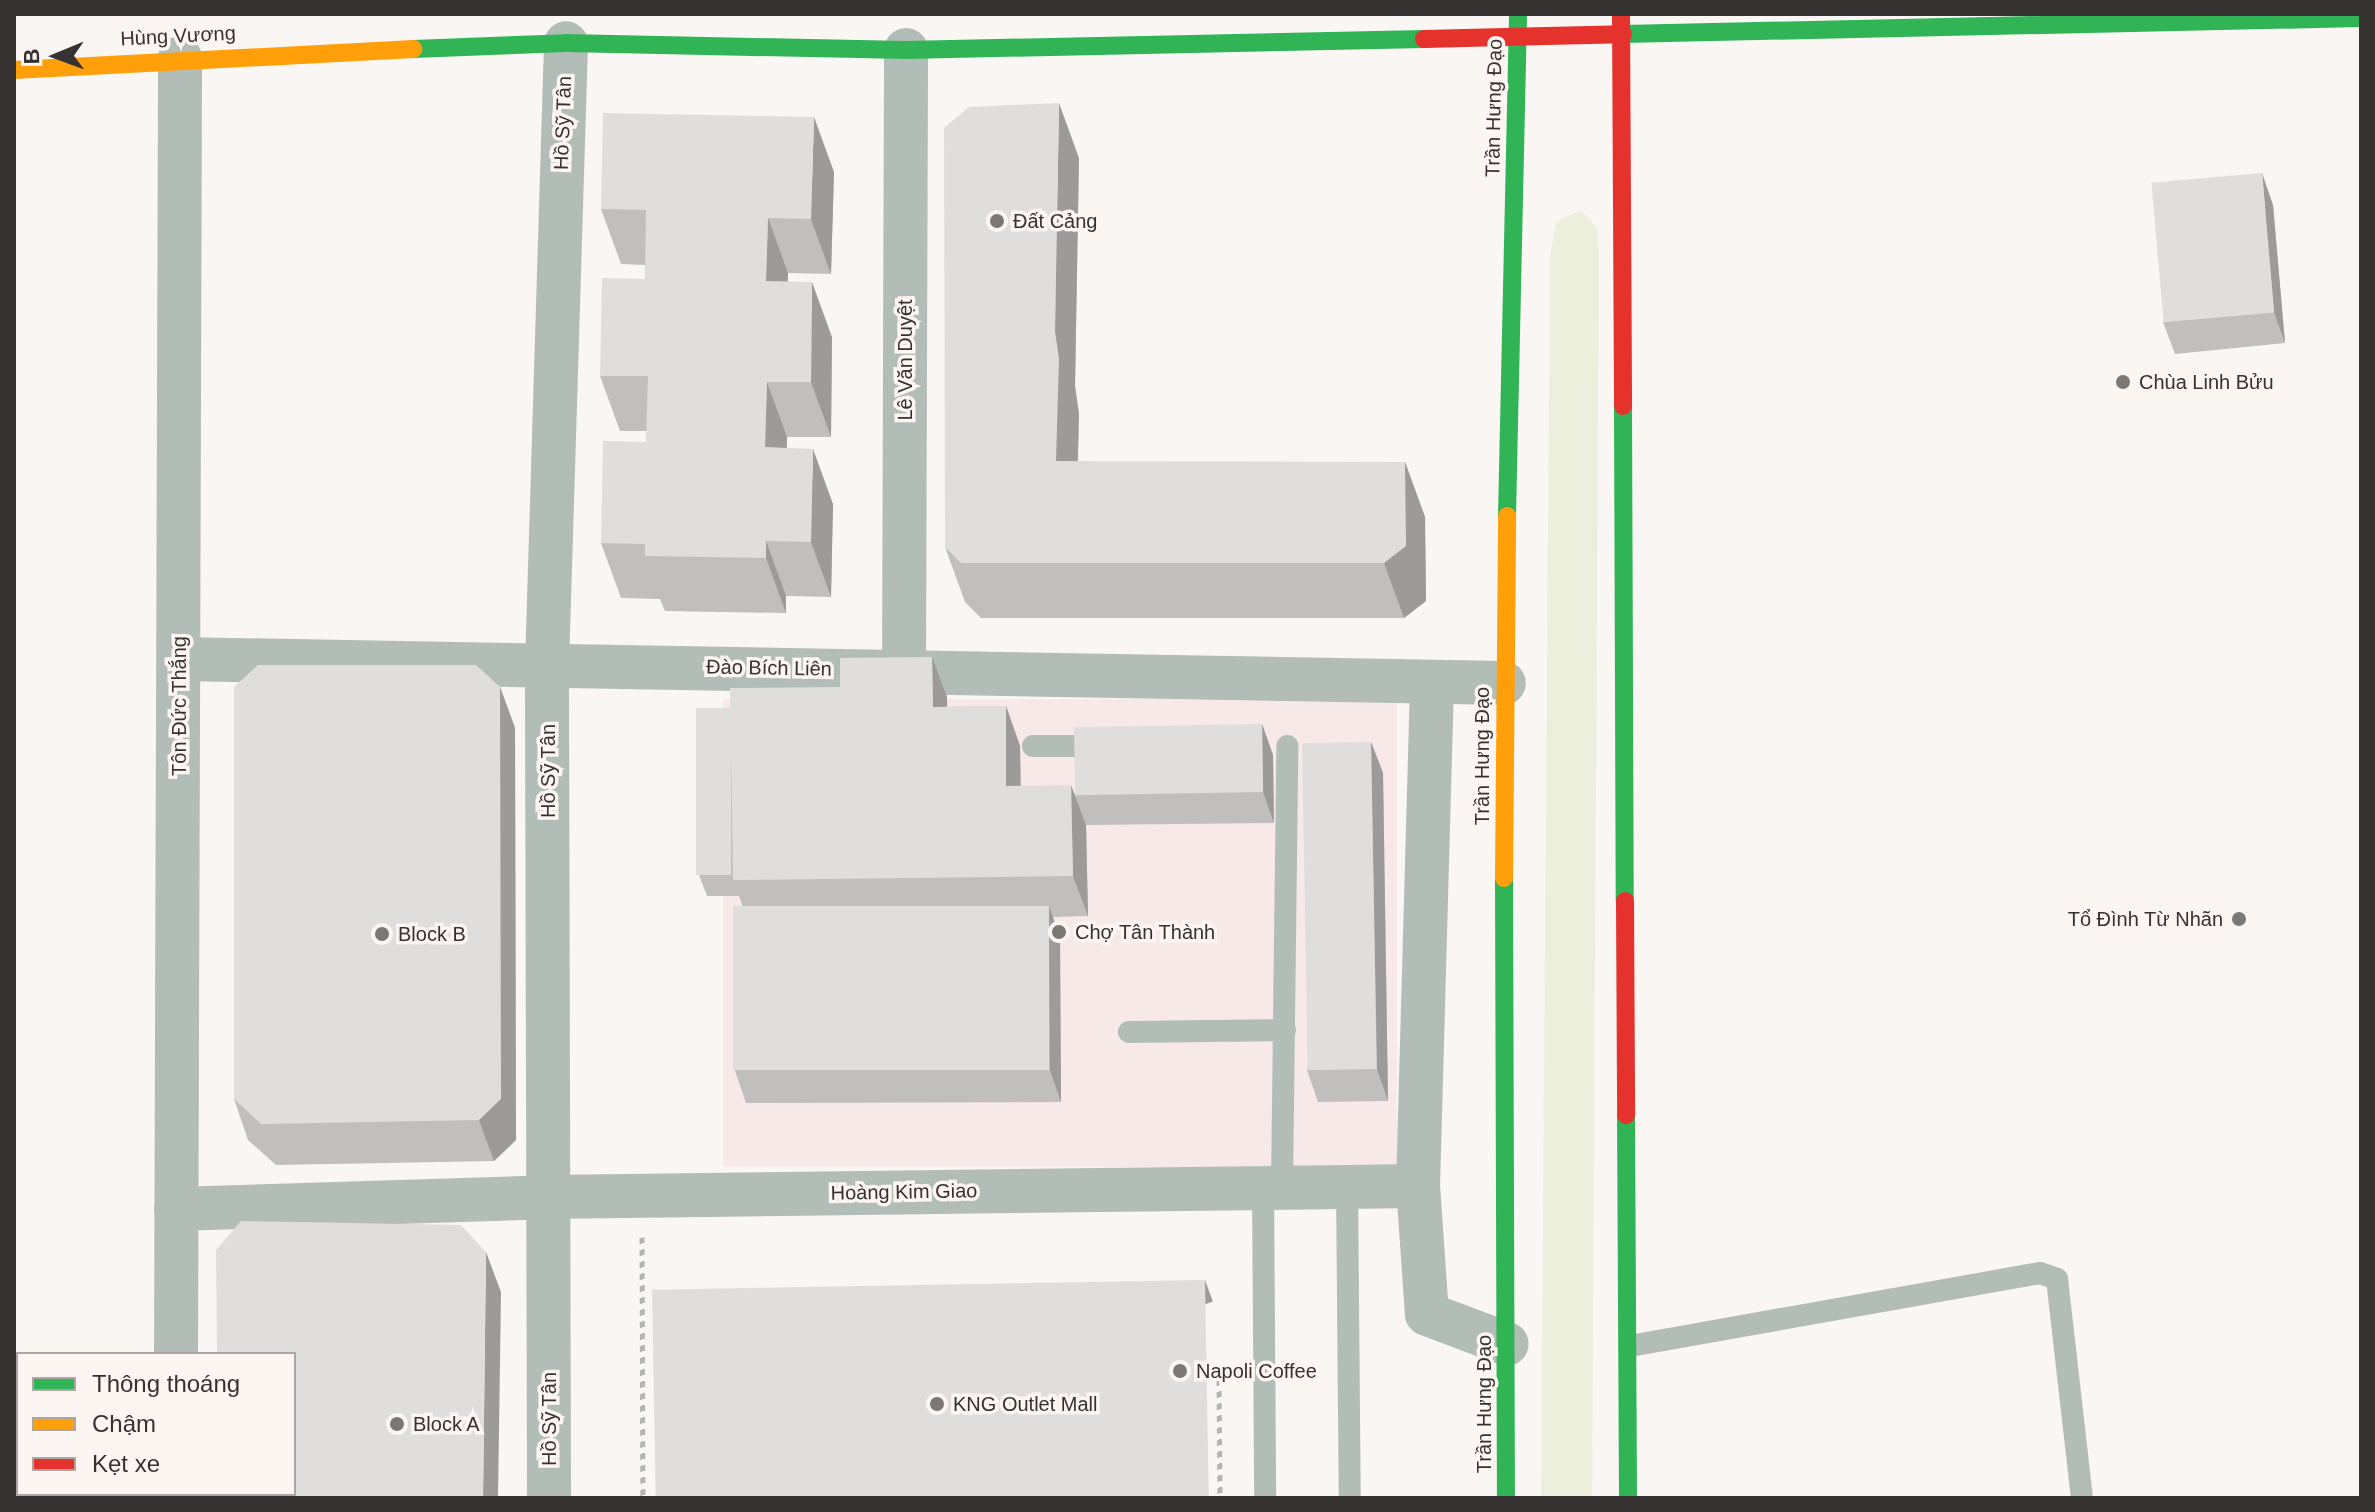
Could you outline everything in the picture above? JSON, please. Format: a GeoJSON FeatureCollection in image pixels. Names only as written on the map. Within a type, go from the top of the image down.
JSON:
{"type":"FeatureCollection","features":[{"type":"Feature","properties":{"kind":"street","name":"Trần Hưng Đạo"},"geometry":{"type":"LineString","coordinates":[[1506,1498],[1504,683],[1518,14]]}},
{"type":"Feature","properties":{"kind":"street"},"geometry":{"type":"LineString","coordinates":[[1621,14],[1630,1346],[1628,1498]]}},
{"type":"Feature","properties":{"kind":"street","name":"Hùng Vương"},"geometry":{"type":"LineString","coordinates":[[14,70],[180,58],[566,43],[906,50],[1620,38],[2361,18]]}},
{"type":"Feature","properties":{"kind":"street","name":"Hồ Sỹ Tân"},"geometry":{"type":"LineString","coordinates":[[549,1498],[547,666],[566,43]]}},
{"type":"Feature","properties":{"kind":"street","name":"Lê Văn Duyệt"},"geometry":{"type":"LineString","coordinates":[[904,669],[906,50]]}},
{"type":"Feature","properties":{"kind":"street","name":"Tôn Đức Thắng"},"geometry":{"type":"LineString","coordinates":[[176,1352],[180,58]]}},
{"type":"Feature","properties":{"kind":"street","name":"Đào Bích Liên"},"geometry":{"type":"LineString","coordinates":[[179,659],[904,669],[1504,683]]}},
{"type":"Feature","properties":{"kind":"street"},"geometry":{"type":"LineString","coordinates":[[1432,683],[1418,1186],[1427,1314],[1507,1344]]}},
{"type":"Feature","properties":{"kind":"street","name":"Hoàng Kim Giao"},"geometry":{"type":"LineString","coordinates":[[176,1209],[548,1197],[1347,1184],[1418,1186]]}},
{"type":"Feature","properties":{"kind":"lane"},"geometry":{"type":"LineString","coordinates":[[1033,746],[1128,746]]}},
{"type":"Feature","properties":{"kind":"lane"},"geometry":{"type":"LineString","coordinates":[[1256,746],[1318,746]]}},
{"type":"Feature","properties":{"kind":"lane"},"geometry":{"type":"LineString","coordinates":[[1265,1498],[1272,1186],[1285,1030],[1287,746]]}},
{"type":"Feature","properties":{"kind":"lane"},"geometry":{"type":"LineString","coordinates":[[1129,1032],[1285,1030]]}},
{"type":"Feature","properties":{"kind":"lane"},"geometry":{"type":"LineString","coordinates":[[1347,1184],[1350,1498]]}},
{"type":"Feature","properties":{"kind":"lane"},"geometry":{"type":"LineString","coordinates":[[1630,1346],[2040,1273],[2057,1279],[2082,1498]]}},
{"type":"Feature","properties":{"kind":"path"},"geometry":{"type":"LineString","coordinates":[[642,1196],[643,1498]]}},
{"type":"Feature","properties":{"kind":"path"},"geometry":{"type":"LineString","coordinates":[[1219,1379],[1220,1498]]}},
{"type":"Feature","properties":{"kind":"shaded area","name":"Chợ Tân Thành"},"geometry":{"type":"Polygon","coordinates":[[[723,699],[1397,699],[1397,1167],[723,1167],[723,699]]]}},
{"type":"Feature","properties":{"kind":"green space"},"geometry":{"type":"Polygon","coordinates":[[[1581,210],[1597,228],[1599,255],[1592,1498],[1541,1498],[1550,256],[1556,222],[1581,210]]]}},
{"type":"Feature","properties":{"kind":"building"},"geometry":{"type":"Polygon","coordinates":[[[1059,103],[1056,461],[1405,462],[1406,546],[1384,563],[961,563],[945,547],[944,128],[969,107],[1059,103]]]}},
{"type":"Feature","properties":{"kind":"building"},"geometry":{"type":"Polygon","coordinates":[[[603,113],[814,117],[811,219],[768,218],[766,281],[812,282],[811,382],[767,382],[765,447],[813,449],[811,542],[766,541],[766,558],[645,556],[645,544],[601,543],[603,441],[646,442],[648,376],[600,376],[602,278],[645,279],[646,210],[601,209],[603,113]]]}},
{"type":"Feature","properties":{"kind":"building"},"geometry":{"type":"Polygon","coordinates":[[[2262,173],[2274,312],[2164,322],[2151,183],[2262,173]]]}},
{"type":"Feature","properties":{"kind":"building"},"geometry":{"type":"Polygon","coordinates":[[[932,657],[933,707],[1006,706],[1006,786],[1071,785],[1073,876],[733,880],[730,688],[840,687],[840,658],[932,657]]]}},
{"type":"Feature","properties":{"kind":"building","name":"Block B"},"geometry":{"type":"Polygon","coordinates":[[[258,665],[476,665],[500,687],[501,1099],[479,1120],[261,1124],[234,1099],[234,687],[258,665]]]}},
{"type":"Feature","properties":{"kind":"building"},"geometry":{"type":"Polygon","coordinates":[[[696,708],[731,708],[731,875],[696,875],[696,708]]]}},
{"type":"Feature","properties":{"kind":"building"},"geometry":{"type":"Polygon","coordinates":[[[1262,724],[1263,792],[1075,795],[1074,727],[1262,724]]]}},
{"type":"Feature","properties":{"kind":"building"},"geometry":{"type":"Polygon","coordinates":[[[1371,742],[1377,1069],[1308,1070],[1302,743],[1371,742]]]}},
{"type":"Feature","properties":{"kind":"building"},"geometry":{"type":"Polygon","coordinates":[[[733,906],[1049,906],[1049,1070],[733,1070],[733,906]]]}},
{"type":"Feature","properties":{"kind":"building","name":"Block A"},"geometry":{"type":"Polygon","coordinates":[[[241,1221],[461,1225],[486,1252],[483,1498],[217,1498],[296,1496],[296,1352],[217,1352],[216,1250],[241,1221]]]}},
{"type":"Feature","properties":{"kind":"building","name":"KNG Outlet Mall"},"geometry":{"type":"Polygon","coordinates":[[[1205,1280],[1209,1498],[656,1498],[652,1290],[1205,1280]]]}},
{"type":"Feature","properties":{"kind":"traffic: fast"},"geometry":{"type":"LineString","coordinates":[[1507,516],[1518,14]]}},
{"type":"Feature","properties":{"kind":"traffic: fast"},"geometry":{"type":"LineString","coordinates":[[1623,34],[2361,18]]}},
{"type":"Feature","properties":{"kind":"traffic: fast"},"geometry":{"type":"LineString","coordinates":[[413,49],[566,43],[906,50],[1424,39]]}},
{"type":"Feature","properties":{"kind":"traffic: fast"},"geometry":{"type":"LineString","coordinates":[[1623,406],[1625,901]]}},
{"type":"Feature","properties":{"kind":"traffic: fast"},"geometry":{"type":"LineString","coordinates":[[1504,878],[1506,1498]]}},
{"type":"Feature","properties":{"kind":"traffic: fast"},"geometry":{"type":"LineString","coordinates":[[1626,1115],[1628,1498]]}},
{"type":"Feature","properties":{"kind":"traffic: slow"},"geometry":{"type":"LineString","coordinates":[[14,70],[413,49]]}},
{"type":"Feature","properties":{"kind":"traffic: slow"},"geometry":{"type":"LineString","coordinates":[[1504,878],[1507,516]]}},
{"type":"Feature","properties":{"kind":"traffic: jam"},"geometry":{"type":"LineString","coordinates":[[1621,14],[1623,406]]}},
{"type":"Feature","properties":{"kind":"traffic: jam"},"geometry":{"type":"LineString","coordinates":[[1424,39],[1623,34]]}},
{"type":"Feature","properties":{"kind":"traffic: jam"},"geometry":{"type":"LineString","coordinates":[[1625,901],[1626,1115]]}},
{"type":"Feature","properties":{"kind":"place","name":"Đất Cảng"},"geometry":{"type":"Point","coordinates":[997,221]}},
{"type":"Feature","properties":{"kind":"place","name":"Chùa Linh Bửu"},"geometry":{"type":"Point","coordinates":[2123,382]}},
{"type":"Feature","properties":{"kind":"place","name":"Tổ Đình Từ Nhãn"},"geometry":{"type":"Point","coordinates":[2239,919]}},
{"type":"Feature","properties":{"kind":"place","name":"Chợ Tân Thành"},"geometry":{"type":"Point","coordinates":[1059,932]}},
{"type":"Feature","properties":{"kind":"place","name":"Block B"},"geometry":{"type":"Point","coordinates":[382,934]}},
{"type":"Feature","properties":{"kind":"place","name":"Napoli Coffee"},"geometry":{"type":"Point","coordinates":[1180,1371]}},
{"type":"Feature","properties":{"kind":"place","name":"KNG Outlet Mall"},"geometry":{"type":"Point","coordinates":[937,1404]}},
{"type":"Feature","properties":{"kind":"place","name":"Block A"},"geometry":{"type":"Point","coordinates":[397,1424]}}]}
